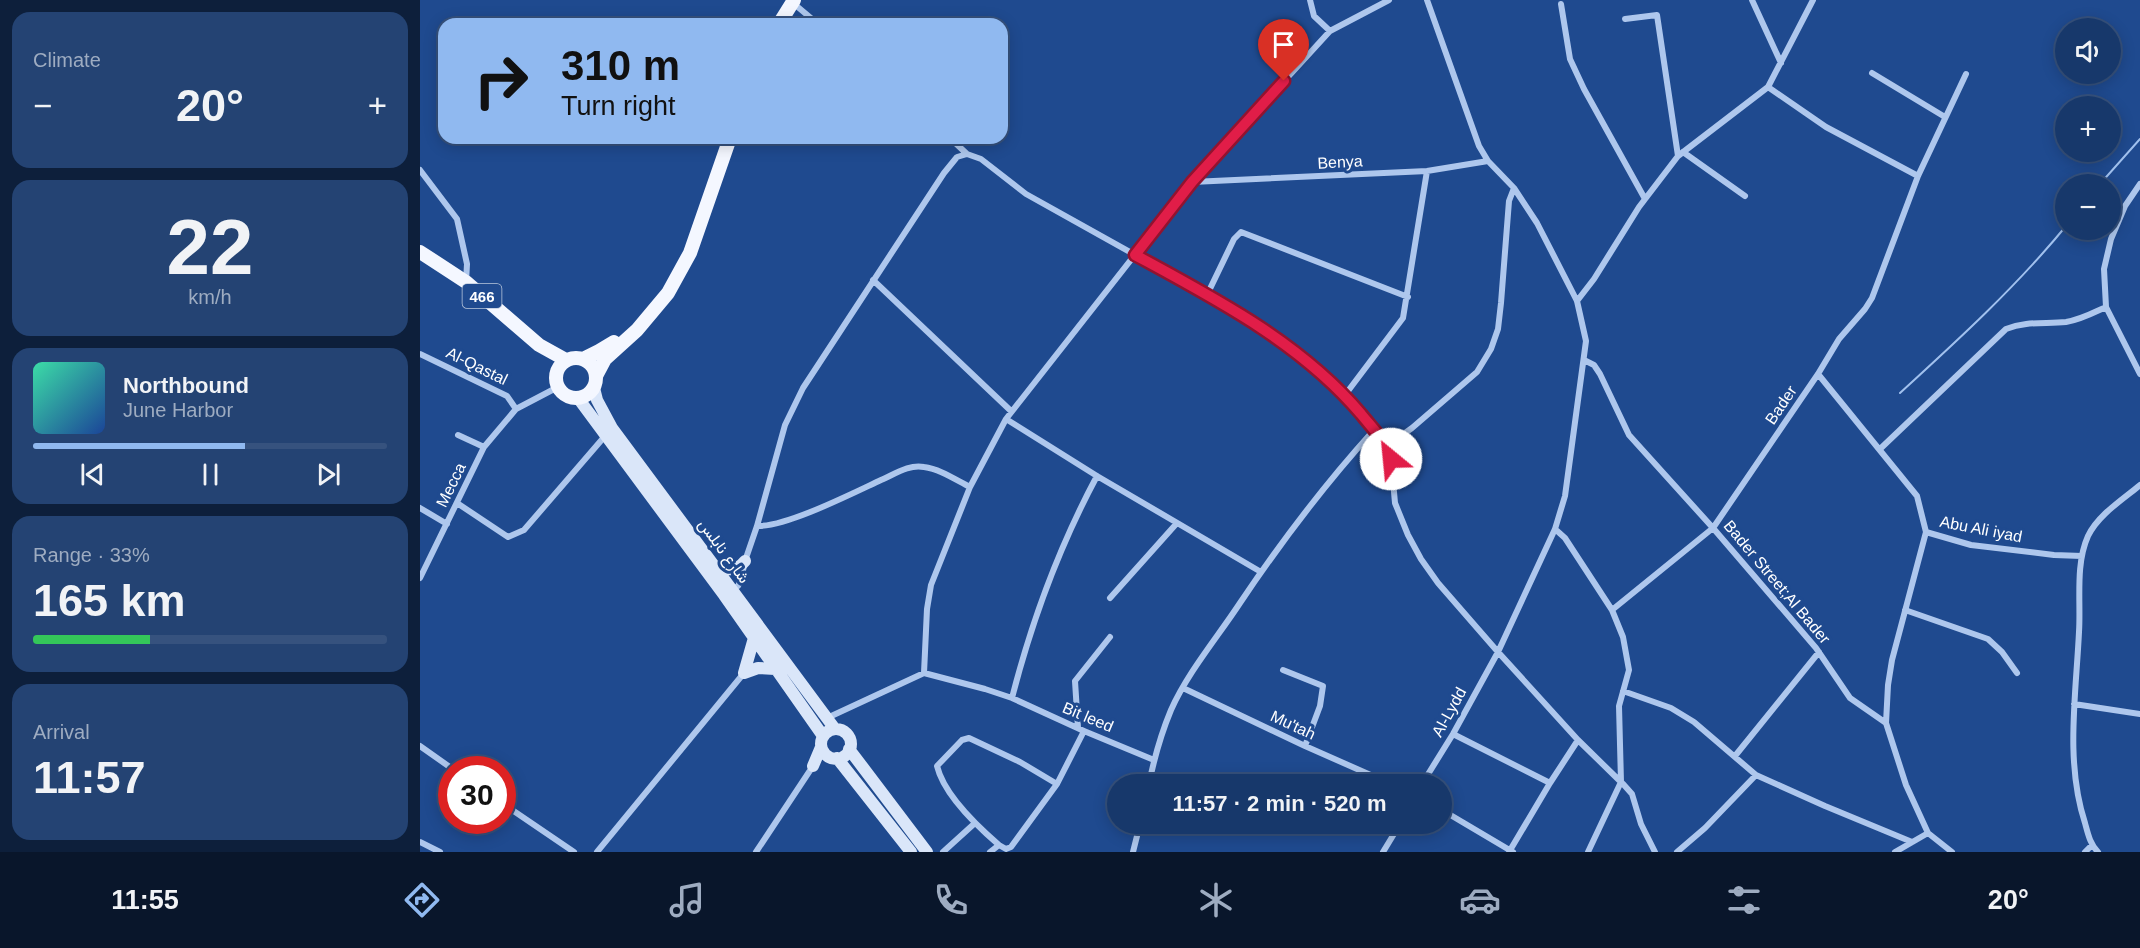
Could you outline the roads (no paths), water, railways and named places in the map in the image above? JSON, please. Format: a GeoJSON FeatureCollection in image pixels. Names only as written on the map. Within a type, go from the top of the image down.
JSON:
{"type":"FeatureCollection","features":[{"type":"Feature","properties":{"kind":"main road"},"geometry":{"type":"LineString","coordinates":[[776,18],[790,1]]}},
{"type":"Feature","properties":{"kind":"main road"},"geometry":{"type":"LineString","coordinates":[[782,18],[790,1]]}},
{"type":"Feature","properties":{"kind":"main road"},"geometry":{"type":"LineString","coordinates":[[583,359],[599,351],[630,329],[651,306],[672,277],[684,255],[722,144]]}},
{"type":"Feature","properties":{"kind":"main road"},"geometry":{"type":"LineString","coordinates":[[595,382],[592,365],[583,359],[566,360],[558,368],[557,382],[566,396],[579,398],[585,396],[595,382],[606,358],[637,330],[668,293],[690,254],[728,144]]}},
{"type":"Feature","properties":{"kind":"main road","name":"466"},"geometry":{"type":"LineString","coordinates":[[420,252],[466,282],[539,345],[566,360]]}},
{"type":"Feature","properties":{"kind":"main road","name":"466"},"geometry":{"type":"LineString","coordinates":[[539,345],[557,382]]}},
{"type":"Feature","properties":{"kind":"main road","name":"شارع نابلس"},"geometry":{"type":"LineString","coordinates":[[595,382],[597,400],[612,428],[715,566],[754,638],[822,742]]}},
{"type":"Feature","properties":{"kind":"main road","name":"شارع نابلس"},"geometry":{"type":"LineString","coordinates":[[579,398],[605,436],[835,729]]}},
{"type":"Feature","properties":{"kind":"main road"},"geometry":{"type":"LineString","coordinates":[[715,566],[728,570],[736,569],[745,561]]}},
{"type":"Feature","properties":{"kind":"main road"},"geometry":{"type":"LineString","coordinates":[[744,673],[754,638]]}},
{"type":"Feature","properties":{"kind":"main road"},"geometry":{"type":"LineString","coordinates":[[744,673],[758,668],[775,669]]}},
{"type":"Feature","properties":{"kind":"main road"},"geometry":{"type":"LineString","coordinates":[[813,766],[828,731],[835,729],[848,735],[849,748],[927,852]]}},
{"type":"Feature","properties":{"kind":"main road"},"geometry":{"type":"LineString","coordinates":[[822,742],[825,754],[834,758],[911,852]]}},
{"type":"Feature","properties":{"kind":"main road"},"geometry":{"type":"LineString","coordinates":[[813,766],[845,755],[849,748]]}},
{"type":"Feature","properties":{"kind":"street"},"geometry":{"type":"LineString","coordinates":[[1310,0],[1314,16],[1330,31]]}},
{"type":"Feature","properties":{"kind":"street"},"geometry":{"type":"LineString","coordinates":[[826,719],[924,673],[927,609],[931,585],[970,487],[1011,411],[1192,182],[1330,31],[1389,0]]}},
{"type":"Feature","properties":{"kind":"street","name":"Al-Lydd"},"geometry":{"type":"LineString","coordinates":[[1427,0],[1479,146],[1488,161],[1514,188],[1538,223],[1577,302],[1586,341],[1565,495],[1555,529],[1498,652],[1454,734],[1428,774]]}},
{"type":"Feature","properties":{"kind":"street"},"geometry":{"type":"LineString","coordinates":[[1752,0],[1781,63]]}},
{"type":"Feature","properties":{"kind":"street"},"geometry":{"type":"LineString","coordinates":[[1577,302],[1645,199],[1681,154],[1768,87],[1813,0]]}},
{"type":"Feature","properties":{"kind":"street"},"geometry":{"type":"LineString","coordinates":[[790,1],[811,18]]}},
{"type":"Feature","properties":{"kind":"street"},"geometry":{"type":"LineString","coordinates":[[1561,4],[1570,59],[1584,89],[1645,199]]}},
{"type":"Feature","properties":{"kind":"street"},"geometry":{"type":"LineString","coordinates":[[1625,19],[1657,15],[1681,154],[1745,196]]}},
{"type":"Feature","properties":{"kind":"street"},"geometry":{"type":"LineString","coordinates":[[1872,73],[1945,117]]}},
{"type":"Feature","properties":{"kind":"street","name":"Bader"},"geometry":{"type":"LineString","coordinates":[[1612,610],[1713,528],[1818,374],[1839,339],[1865,309],[1872,298],[1918,176],[1966,74]]}},
{"type":"Feature","properties":{"kind":"street"},"geometry":{"type":"LineString","coordinates":[[1768,87],[1826,127],[1918,176]]}},
{"type":"Feature","properties":{"kind":"street"},"geometry":{"type":"LineString","coordinates":[[956,144],[967,154],[981,159],[1026,194],[1207,295],[1294,350],[1345,395],[1387,446],[1391,459],[1395,503],[1421,559],[1438,583],[1498,652],[1578,740],[1632,794],[1639,817],[1655,852]]}},
{"type":"Feature","properties":{"kind":"street"},"geometry":{"type":"LineString","coordinates":[[728,592],[741,580],[773,464],[789,415],[803,388],[944,173],[957,157],[967,154]]}},
{"type":"Feature","properties":{"kind":"street","name":"Benya"},"geometry":{"type":"LineString","coordinates":[[1192,182],[1427,171],[1488,161]]}},
{"type":"Feature","properties":{"kind":"street"},"geometry":{"type":"LineString","coordinates":[[420,170],[457,219],[467,264],[466,282]]}},
{"type":"Feature","properties":{"kind":"street"},"geometry":{"type":"LineString","coordinates":[[1345,395],[1403,318],[1427,171]]}},
{"type":"Feature","properties":{"kind":"street"},"geometry":{"type":"LineString","coordinates":[[2140,184],[2125,206],[2111,239],[2104,269],[2106,308],[2140,374]]}},
{"type":"Feature","properties":{"kind":"street"},"geometry":{"type":"LineString","coordinates":[[1387,446],[1412,428],[1477,372],[1491,349],[1498,329],[1509,201],[1514,188]]}},
{"type":"Feature","properties":{"kind":"street"},"geometry":{"type":"LineString","coordinates":[[1207,295],[1234,239],[1242,232],[1408,297]]}},
{"type":"Feature","properties":{"kind":"street"},"geometry":{"type":"LineString","coordinates":[[873,280],[1011,411]]}},
{"type":"Feature","properties":{"kind":"street"},"geometry":{"type":"LineString","coordinates":[[1880,449],[2006,329],[2020,323],[2068,322],[2106,308]]}},
{"type":"Feature","properties":{"kind":"street","name":"Al-Qastal"},"geometry":{"type":"LineString","coordinates":[[420,354],[507,396],[516,410]]}},
{"type":"Feature","properties":{"kind":"street","name":"Bader Street;Al Bader"},"geometry":{"type":"LineString","coordinates":[[1584,360],[1594,365],[1600,374],[1629,435],[1713,528],[1819,652],[1850,698],[1886,723]]}},
{"type":"Feature","properties":{"kind":"street","name":"Abu Ali iyad"},"geometry":{"type":"LineString","coordinates":[[1818,374],[1917,496],[1926,532],[1971,544],[2054,555],[2082,556]]}},
{"type":"Feature","properties":{"kind":"street"},"geometry":{"type":"LineString","coordinates":[[516,410],[557,382]]}},
{"type":"Feature","properties":{"kind":"street","name":"Mecca"},"geometry":{"type":"LineString","coordinates":[[420,578],[484,447],[516,410]]}},
{"type":"Feature","properties":{"kind":"street"},"geometry":{"type":"LineString","coordinates":[[1006,419],[1097,476],[1261,572]]}},
{"type":"Feature","properties":{"kind":"street"},"geometry":{"type":"LineString","coordinates":[[1151,774],[1162,731],[1183,688],[1261,572],[1334,474],[1374,430]]}},
{"type":"Feature","properties":{"kind":"street"},"geometry":{"type":"LineString","coordinates":[[458,435],[484,447]]}},
{"type":"Feature","properties":{"kind":"street"},"geometry":{"type":"LineString","coordinates":[[457,503],[508,537],[524,530],[605,436]]}},
{"type":"Feature","properties":{"kind":"street"},"geometry":{"type":"LineString","coordinates":[[757,526],[775,524],[833,502],[909,467],[933,469],[970,487]]}},
{"type":"Feature","properties":{"kind":"street"},"geometry":{"type":"LineString","coordinates":[[1012,698],[1042,594],[1076,514],[1097,476]]}},
{"type":"Feature","properties":{"kind":"street"},"geometry":{"type":"LineString","coordinates":[[2098,852],[2092,845],[2079,803],[2074,754],[2074,704],[2082,556],[2088,536],[2099,520],[2140,485]]}},
{"type":"Feature","properties":{"kind":"street"},"geometry":{"type":"LineString","coordinates":[[420,508],[447,524]]}},
{"type":"Feature","properties":{"kind":"street"},"geometry":{"type":"LineString","coordinates":[[1110,598],[1177,523]]}},
{"type":"Feature","properties":{"kind":"street"},"geometry":{"type":"LineString","coordinates":[[1555,529],[1565,538],[1612,610],[1623,637],[1629,670],[1619,706],[1621,782],[1588,852]]}},
{"type":"Feature","properties":{"kind":"street"},"geometry":{"type":"LineString","coordinates":[[1926,532],[1892,660],[1886,723],[1906,785],[1928,833],[1952,852]]}},
{"type":"Feature","properties":{"kind":"street"},"geometry":{"type":"LineString","coordinates":[[1905,610],[1988,639],[2002,652],[2017,673]]}},
{"type":"Feature","properties":{"kind":"street"},"geometry":{"type":"LineString","coordinates":[[1057,784],[1020,762],[969,738],[962,740],[937,766],[939,775],[975,824],[999,845],[1006,849],[1011,847],[1057,784],[1081,730],[1075,681],[1110,637]]}},
{"type":"Feature","properties":{"kind":"street"},"geometry":{"type":"LineString","coordinates":[[1735,756],[1819,652]]}},
{"type":"Feature","properties":{"kind":"street"},"geometry":{"type":"LineString","coordinates":[[1283,670],[1323,686],[1320,706],[1305,746]]}},
{"type":"Feature","properties":{"kind":"street"},"geometry":{"type":"LineString","coordinates":[[597,852],[744,673]]}},
{"type":"Feature","properties":{"kind":"street","name":"Bit leed"},"geometry":{"type":"LineString","coordinates":[[924,673],[1012,698],[1154,760]]}},
{"type":"Feature","properties":{"kind":"street","name":"Mu'tah"},"geometry":{"type":"LineString","coordinates":[[1183,688],[1369,774]]}},
{"type":"Feature","properties":{"kind":"street"},"geometry":{"type":"LineString","coordinates":[[1623,691],[1671,708],[1694,722],[1756,775],[1912,842]]}},
{"type":"Feature","properties":{"kind":"street"},"geometry":{"type":"LineString","coordinates":[[2074,704],[2140,714]]}},
{"type":"Feature","properties":{"kind":"street"},"geometry":{"type":"LineString","coordinates":[[1454,734],[1550,783]]}},
{"type":"Feature","properties":{"kind":"street"},"geometry":{"type":"LineString","coordinates":[[1452,816],[1511,851],[1578,740]]}},
{"type":"Feature","properties":{"kind":"street"},"geometry":{"type":"LineString","coordinates":[[420,746],[438,759]]}},
{"type":"Feature","properties":{"kind":"street"},"geometry":{"type":"LineString","coordinates":[[756,852],[813,766]]}},
{"type":"Feature","properties":{"kind":"street"},"geometry":{"type":"LineString","coordinates":[[1677,852],[1705,828],[1756,775]]}},
{"type":"Feature","properties":{"kind":"street"},"geometry":{"type":"LineString","coordinates":[[516,813],[574,852]]}},
{"type":"Feature","properties":{"kind":"street"},"geometry":{"type":"LineString","coordinates":[[944,852],[975,824]]}},
{"type":"Feature","properties":{"kind":"street"},"geometry":{"type":"LineString","coordinates":[[1895,852],[1928,833]]}},
{"type":"Feature","properties":{"kind":"street"},"geometry":{"type":"LineString","coordinates":[[1133,852],[1138,834]]}},
{"type":"Feature","properties":{"kind":"street"},"geometry":{"type":"LineString","coordinates":[[1383,852],[1394,834]]}},
{"type":"Feature","properties":{"kind":"street"},"geometry":{"type":"LineString","coordinates":[[420,842],[440,852]]}},
{"type":"Feature","properties":{"kind":"street"},"geometry":{"type":"LineString","coordinates":[[990,852],[999,845]]}},
{"type":"Feature","properties":{"kind":"street"},"geometry":{"type":"LineString","coordinates":[[2085,852],[2092,845]]}},
{"type":"Feature","properties":{"kind":"waterway"},"geometry":{"type":"LineString","coordinates":[[2109,174],[2140,139]]}},
{"type":"Feature","properties":{"kind":"waterway"},"geometry":{"type":"LineString","coordinates":[[1900,393],[2007,292],[2055,239]]}}]}
